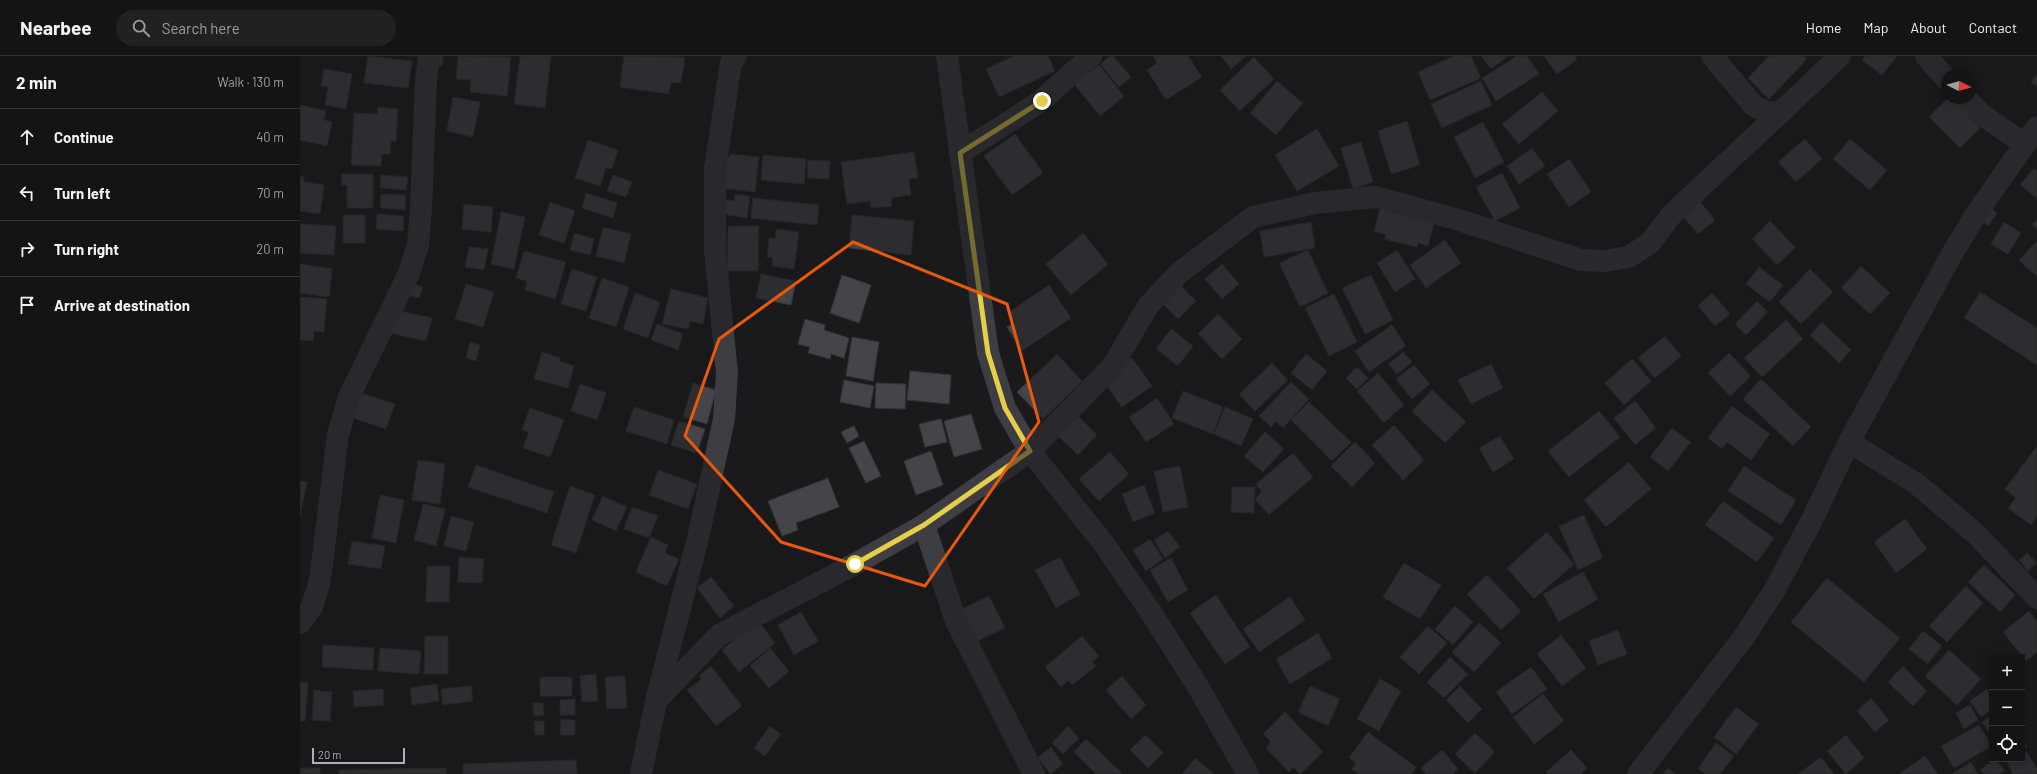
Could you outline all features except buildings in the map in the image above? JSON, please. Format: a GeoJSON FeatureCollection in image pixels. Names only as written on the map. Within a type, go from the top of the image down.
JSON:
{"type":"FeatureCollection","features":[{"type":"Feature","properties":{"kind":"street"},"geometry":{"type":"LineString","coordinates":[[300,623],[312,607],[320,580],[338,435],[349,397],[408,273],[418,245],[422,201],[426,80],[429,56]]}},
{"type":"Feature","properties":{"kind":"street"},"geometry":{"type":"LineString","coordinates":[[641,774],[656,701],[698,538],[724,419],[727,373],[715,251],[715,169],[731,62],[736,56]]}},
{"type":"Feature","properties":{"kind":"street"},"geometry":{"type":"LineString","coordinates":[[947,56],[988,353],[1005,408],[1030,451],[1104,544],[1148,608],[1197,685],[1248,774]]}},
{"type":"Feature","properties":{"kind":"street"},"geometry":{"type":"LineString","coordinates":[[960,153],[1042,101],[1091,56]]}},
{"type":"Feature","properties":{"kind":"street"},"geometry":{"type":"LineString","coordinates":[[1712,56],[1753,105],[1766,112],[1780,113]]}},
{"type":"Feature","properties":{"kind":"street"},"geometry":{"type":"LineString","coordinates":[[656,701],[719,635],[855,564],[924,525],[1030,451],[1112,367],[1148,306],[1174,278],[1253,217],[1315,203],[1376,197],[1459,220],[1581,260],[1604,261],[1629,257],[1650,243],[1672,214],[1840,56]]}},
{"type":"Feature","properties":{"kind":"street"},"geometry":{"type":"LineString","coordinates":[[1926,56],[1941,73]]}},
{"type":"Feature","properties":{"kind":"street"},"geometry":{"type":"LineString","coordinates":[[1972,104],[1981,114],[2024,144]]}},
{"type":"Feature","properties":{"kind":"street"},"geometry":{"type":"LineString","coordinates":[[1638,774],[1744,636],[1774,591],[1812,520],[1849,442],[1952,254],[1976,214],[2037,127]]}},
{"type":"Feature","properties":{"kind":"street"},"geometry":{"type":"LineString","coordinates":[[1849,442],[1917,484],[1975,533],[2037,598]]}},
{"type":"Feature","properties":{"kind":"street"},"geometry":{"type":"LineString","coordinates":[[924,525],[956,621],[1034,774]]}},
{"type":"Feature","properties":{"kind":"highlighted area"},"geometry":{"type":"Polygon","coordinates":[[[853,242],[1007,304],[1039,422],[925,586],[781,542],[685,436],[719,339],[853,242]]]}},
{"type":"Feature","properties":{"kind":"route"},"geometry":{"type":"LineString","coordinates":[[855,564],[924,525],[1030,451],[1005,408],[988,353],[960,153],[1042,101]]}}]}
